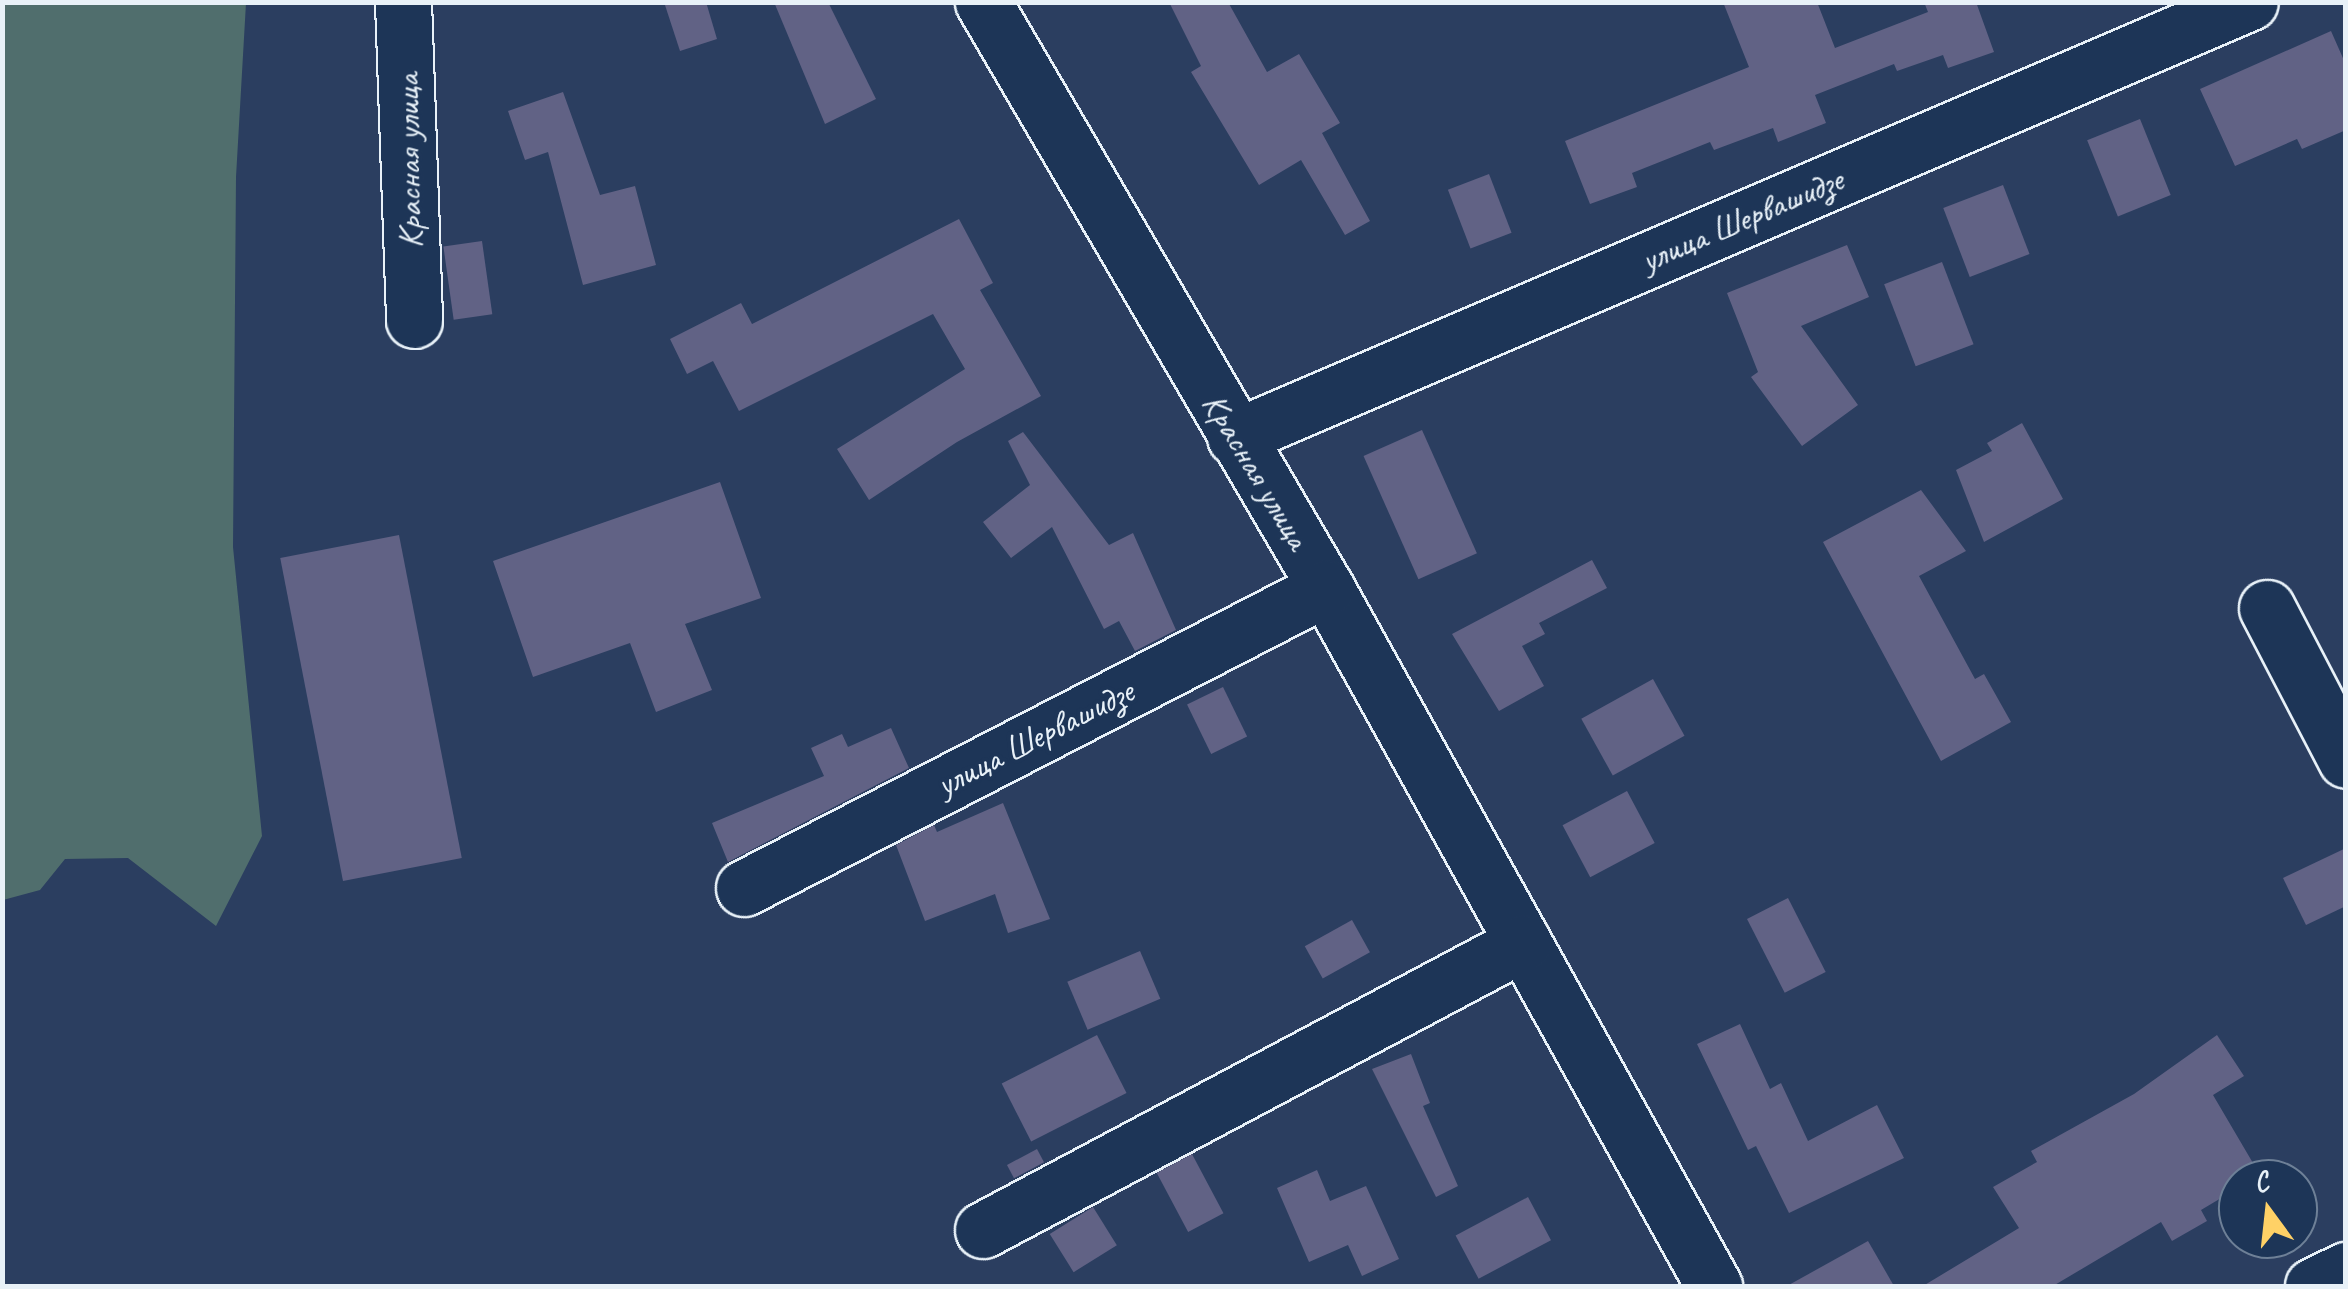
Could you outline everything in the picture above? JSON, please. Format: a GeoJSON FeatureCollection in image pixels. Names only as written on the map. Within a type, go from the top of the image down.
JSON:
{"type":"FeatureCollection","features":[{"type":"Feature","properties":{"kind":"street","name":"Красная улица"},"geometry":{"type":"LineString","coordinates":[[403,2],[414,320]]}},
{"type":"Feature","properties":{"kind":"street","name":"Красная улица"},"geometry":{"type":"LineString","coordinates":[[983,2],[1326,588],[1714,1286]]}},
{"type":"Feature","properties":{"kind":"street","name":"улица Шервашидзе"},"geometry":{"type":"LineString","coordinates":[[1235,437],[2250,2]]}},
{"type":"Feature","properties":{"kind":"street","name":"улица Шервашидзе"},"geometry":{"type":"LineString","coordinates":[[744,888],[1326,588]]}},
{"type":"Feature","properties":{"kind":"street"},"geometry":{"type":"LineString","coordinates":[[2266,608],[2346,760]]}},
{"type":"Feature","properties":{"kind":"street"},"geometry":{"type":"LineString","coordinates":[[983,1230],[1523,943]]}},
{"type":"Feature","properties":{"kind":"street"},"geometry":{"type":"LineString","coordinates":[[2312,1286],[2346,1270]]}},
{"type":"Feature","properties":{"kind":"green space"},"geometry":{"type":"Polygon","coordinates":[[[3,2],[246,3],[236,177],[233,547],[262,836],[216,926],[128,858],[65,859],[40,890],[3,900],[3,2]]]}},
{"type":"Feature","properties":{"kind":"building"},"geometry":{"type":"Polygon","coordinates":[[[664,2],[706,2],[717,39],[680,51],[664,2]]]}},
{"type":"Feature","properties":{"kind":"building"},"geometry":{"type":"Polygon","coordinates":[[[774,2],[828,2],[876,99],[825,124],[774,2]]]}},
{"type":"Feature","properties":{"kind":"building"},"geometry":{"type":"Polygon","coordinates":[[[1169,2],[1228,2],[1267,72],[1299,54],[1340,123],[1322,133],[1370,221],[1345,235],[1301,160],[1259,185],[1191,72],[1201,66],[1169,2]]]}},
{"type":"Feature","properties":{"kind":"building"},"geometry":{"type":"Polygon","coordinates":[[[1723,2],[1817,2],[1835,48],[1928,12],[1924,2],[1976,2],[1994,52],[1948,68],[1943,55],[1897,71],[1894,64],[1815,95],[1826,123],[1778,142],[1773,128],[1714,150],[1710,142],[1632,173],[1637,187],[1590,204],[1565,141],[1749,67],[1723,2]]]}},
{"type":"Feature","properties":{"kind":"building"},"geometry":{"type":"Polygon","coordinates":[[[2331,31],[2346,65],[2346,130],[2302,149],[2297,139],[2235,166],[2200,89],[2331,31]]]}},
{"type":"Feature","properties":{"kind":"building"},"geometry":{"type":"Polygon","coordinates":[[[563,92],[600,195],[635,186],[656,265],[583,285],[548,152],[525,160],[508,111],[563,92]]]}},
{"type":"Feature","properties":{"kind":"building"},"geometry":{"type":"Polygon","coordinates":[[[2140,119],[2171,195],[2118,216],[2087,140],[2140,119]]]}},
{"type":"Feature","properties":{"kind":"building"},"geometry":{"type":"Polygon","coordinates":[[[1489,174],[1512,233],[1470,249],[1448,190],[1489,174]]]}},
{"type":"Feature","properties":{"kind":"building"},"geometry":{"type":"Polygon","coordinates":[[[2003,185],[2030,254],[1970,277],[1943,208],[2003,185]]]}},
{"type":"Feature","properties":{"kind":"building"},"geometry":{"type":"Polygon","coordinates":[[[959,219],[993,283],[980,290],[1041,396],[957,442],[869,500],[837,449],[965,369],[933,314],[739,411],[713,361],[687,374],[670,339],[741,303],[752,324],[959,219]]]}},
{"type":"Feature","properties":{"kind":"building"},"geometry":{"type":"Polygon","coordinates":[[[482,241],[492,314],[454,320],[443,246],[482,241]]]}},
{"type":"Feature","properties":{"kind":"building"},"geometry":{"type":"Polygon","coordinates":[[[1847,245],[1869,297],[1801,326],[1858,405],[1802,446],[1751,377],[1758,372],[1727,293],[1847,245]]]}},
{"type":"Feature","properties":{"kind":"building"},"geometry":{"type":"Polygon","coordinates":[[[1942,262],[1974,344],[1916,366],[1884,284],[1942,262]]]}},
{"type":"Feature","properties":{"kind":"building"},"geometry":{"type":"Polygon","coordinates":[[[2022,423],[2063,499],[1984,542],[1956,470],[1992,451],[1987,443],[2022,423]]]}},
{"type":"Feature","properties":{"kind":"building"},"geometry":{"type":"Polygon","coordinates":[[[1422,430],[1477,553],[1418,579],[1364,456],[1422,430]]]}},
{"type":"Feature","properties":{"kind":"building"},"geometry":{"type":"Polygon","coordinates":[[[1023,432],[1109,545],[1133,533],[1176,630],[1135,651],[1119,621],[1104,629],[1052,527],[1011,558],[983,522],[1030,485],[1008,441],[1023,432]]]}},
{"type":"Feature","properties":{"kind":"building"},"geometry":{"type":"Polygon","coordinates":[[[720,482],[761,598],[685,624],[712,690],[656,712],[630,643],[533,677],[493,561],[720,482]]]}},
{"type":"Feature","properties":{"kind":"building"},"geometry":{"type":"Polygon","coordinates":[[[1921,490],[1966,551],[1919,576],[1975,679],[1984,674],[2011,722],[1941,761],[1823,542],[1921,490]]]}},
{"type":"Feature","properties":{"kind":"building"},"geometry":{"type":"Polygon","coordinates":[[[399,535],[462,858],[343,881],[280,558],[399,535]]]}},
{"type":"Feature","properties":{"kind":"building"},"geometry":{"type":"Polygon","coordinates":[[[1592,560],[1607,588],[1539,623],[1545,634],[1522,646],[1544,686],[1499,711],[1452,634],[1592,560]]]}},
{"type":"Feature","properties":{"kind":"building"},"geometry":{"type":"Polygon","coordinates":[[[1653,679],[1685,736],[1613,776],[1581,719],[1653,679]]]}},
{"type":"Feature","properties":{"kind":"building"},"geometry":{"type":"Polygon","coordinates":[[[1223,687],[1247,736],[1211,754],[1187,705],[1223,687]]]}},
{"type":"Feature","properties":{"kind":"building"},"geometry":{"type":"Polygon","coordinates":[[[891,728],[909,768],[728,862],[712,823],[824,776],[811,748],[842,734],[848,747],[891,728]]]}},
{"type":"Feature","properties":{"kind":"building"},"geometry":{"type":"Polygon","coordinates":[[[1627,791],[1655,843],[1590,877],[1563,825],[1627,791]]]}},
{"type":"Feature","properties":{"kind":"building"},"geometry":{"type":"Polygon","coordinates":[[[1003,803],[1050,919],[1008,933],[995,894],[925,921],[896,845],[934,825],[937,832],[1003,803]]]}},
{"type":"Feature","properties":{"kind":"building"},"geometry":{"type":"Polygon","coordinates":[[[2346,848],[2346,906],[2306,925],[2283,878],[2346,848]]]}},
{"type":"Feature","properties":{"kind":"building"},"geometry":{"type":"Polygon","coordinates":[[[1788,898],[1826,972],[1785,993],[1747,919],[1788,898]]]}},
{"type":"Feature","properties":{"kind":"building"},"geometry":{"type":"Polygon","coordinates":[[[1352,920],[1370,952],[1323,979],[1305,946],[1352,920]]]}},
{"type":"Feature","properties":{"kind":"building"},"geometry":{"type":"Polygon","coordinates":[[[1140,951],[1160,999],[1088,1030],[1067,982],[1140,951]]]}},
{"type":"Feature","properties":{"kind":"building"},"geometry":{"type":"Polygon","coordinates":[[[1740,1024],[1770,1089],[1781,1083],[1808,1141],[1877,1105],[1904,1158],[1789,1213],[1756,1146],[1748,1150],[1697,1044],[1740,1024]]]}},
{"type":"Feature","properties":{"kind":"building"},"geometry":{"type":"Polygon","coordinates":[[[1097,1035],[1127,1093],[1031,1141],[1002,1084],[1097,1035]]]}},
{"type":"Feature","properties":{"kind":"building"},"geometry":{"type":"Polygon","coordinates":[[[2217,1035],[2244,1076],[2213,1095],[2251,1159],[2218,1159],[2218,1200],[2201,1210],[2207,1221],[2172,1241],[2161,1222],[2053,1286],[1923,1286],[2019,1228],[1993,1187],[2037,1162],[2031,1151],[2134,1094],[2217,1035]]]}},
{"type":"Feature","properties":{"kind":"building"},"geometry":{"type":"Polygon","coordinates":[[[1411,1054],[1430,1103],[1423,1106],[1458,1186],[1436,1197],[1372,1069],[1411,1054]]]}},
{"type":"Feature","properties":{"kind":"building"},"geometry":{"type":"Polygon","coordinates":[[[1037,1149],[1044,1162],[1014,1178],[1007,1165],[1037,1149]]]}},
{"type":"Feature","properties":{"kind":"building"},"geometry":{"type":"Polygon","coordinates":[[[1192,1154],[1223,1213],[1188,1232],[1157,1173],[1192,1154]]]}},
{"type":"Feature","properties":{"kind":"building"},"geometry":{"type":"Polygon","coordinates":[[[1317,1170],[1330,1201],[1366,1186],[1399,1259],[1362,1276],[1348,1245],[1309,1262],[1277,1188],[1317,1170]]]}},
{"type":"Feature","properties":{"kind":"building"},"geometry":{"type":"Polygon","coordinates":[[[1528,1197],[1551,1240],[1479,1279],[1456,1235],[1528,1197]]]}},
{"type":"Feature","properties":{"kind":"building"},"geometry":{"type":"Polygon","coordinates":[[[1093,1207],[1117,1245],[1074,1272],[1050,1234],[1093,1207]]]}},
{"type":"Feature","properties":{"kind":"building"},"geometry":{"type":"Polygon","coordinates":[[[1868,1241],[1894,1286],[1787,1286],[1868,1241]]]}}]}
